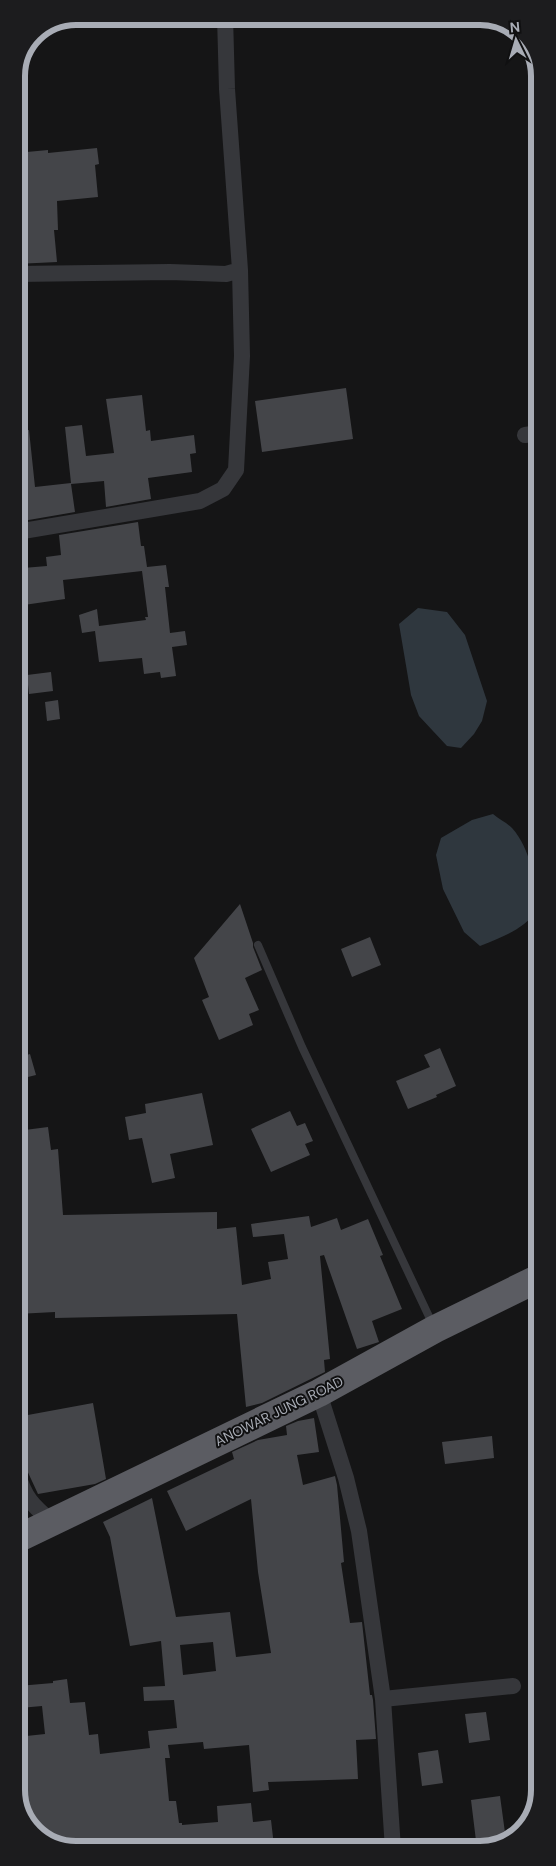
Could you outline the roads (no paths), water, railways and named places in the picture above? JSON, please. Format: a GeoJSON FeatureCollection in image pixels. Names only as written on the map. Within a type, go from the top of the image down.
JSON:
{"type":"FeatureCollection","features":[{"type":"Feature","properties":{"kind":"highway","name":"ANOWAR JUNG ROAD"},"geometry":{"type":"LineString","coordinates":[[25,1535],[319,1393],[435,1329],[531,1282]]}},
{"type":"Feature","properties":{"kind":"street"},"geometry":{"type":"LineString","coordinates":[[25,531],[200,501],[223,488],[236,470],[242,356],[240,270],[226,89],[225,25]]}},
{"type":"Feature","properties":{"kind":"street"},"geometry":{"type":"LineString","coordinates":[[25,274],[170,272],[226,274],[240,270]]}},
{"type":"Feature","properties":{"kind":"street"},"geometry":{"type":"LineString","coordinates":[[319,1393],[346,1478],[359,1531],[383,1699],[392,1841]]}},
{"type":"Feature","properties":{"kind":"street"},"geometry":{"type":"LineString","coordinates":[[25,1493],[31,1504],[51,1522]]}},
{"type":"Feature","properties":{"kind":"street"},"geometry":{"type":"LineString","coordinates":[[383,1699],[513,1686]]}},
{"type":"Feature","properties":{"kind":"lane"},"geometry":{"type":"LineString","coordinates":[[258,945],[302,1047],[435,1329]]}}]}
